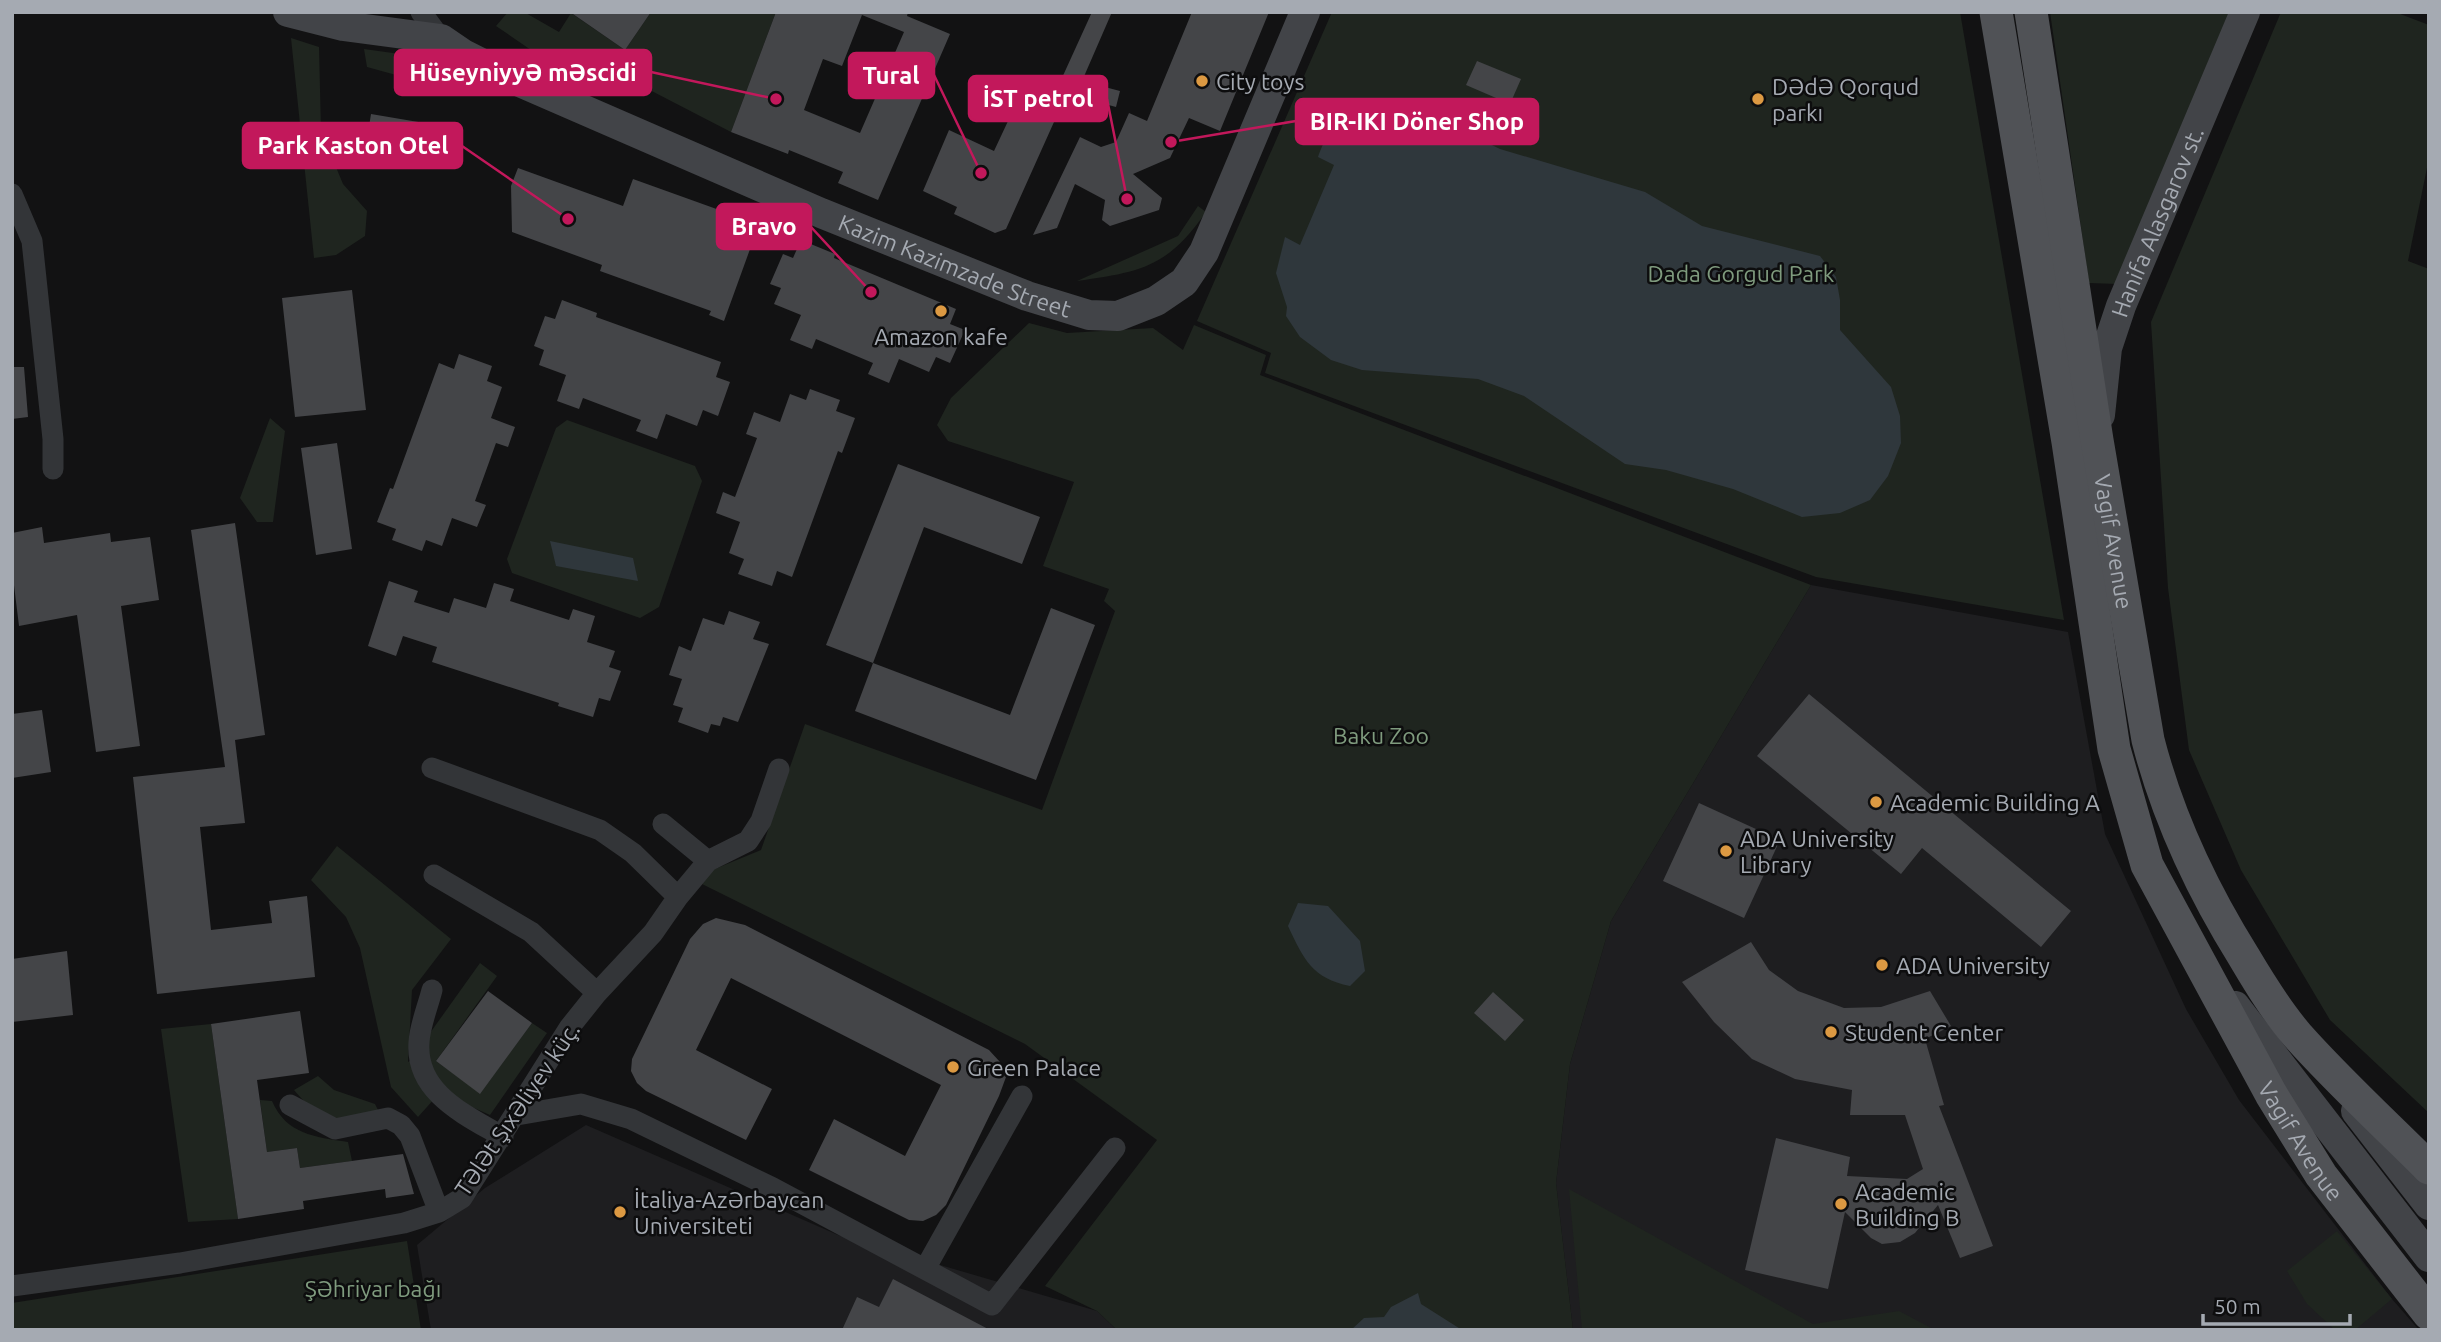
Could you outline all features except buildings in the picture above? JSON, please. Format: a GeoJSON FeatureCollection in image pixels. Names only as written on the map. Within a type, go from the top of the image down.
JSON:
{"type":"FeatureCollection","features":[{"type":"Feature","properties":{"kind":"main road","name":"Kazim Kazimzade Street"},"geometry":{"type":"LineString","coordinates":[[288,12],[354,19],[441,39],[463,54],[513,79],[821,213],[1027,296],[1089,315],[1118,316],[1138,310],[1184,282],[1204,252],[1305,12]]}},
{"type":"Feature","properties":{"kind":"main road","name":"Vagif Avenue"},"geometry":{"type":"LineString","coordinates":[[1996,12],[2068,442],[2114,749],[2147,865],[2271,1094],[2321,1175],[2429,1314]]}},
{"type":"Feature","properties":{"kind":"main road","name":"Vagif Avenue"},"geometry":{"type":"LineString","coordinates":[[2031,12],[2097,440],[2148,740],[2157,777],[2183,846],[2212,906],[2261,986],[2429,1205]]}},
{"type":"Feature","properties":{"kind":"main road","name":"Hanifa Alasgarov st."},"geometry":{"type":"LineString","coordinates":[[2097,440],[2107,348],[2121,306],[2245,12]]}},
{"type":"Feature","properties":{"kind":"main road","name":"Vagif Avenue"},"geometry":{"type":"LineString","coordinates":[[2195,953],[2429,1257]]}},
{"type":"Feature","properties":{"kind":"main road","name":"Vagif Avenue"},"geometry":{"type":"LineString","coordinates":[[2297,1035],[2429,1168]]}},
{"type":"Feature","properties":{"kind":"street"},"geometry":{"type":"LineString","coordinates":[[421,12],[441,39]]}},
{"type":"Feature","properties":{"kind":"street"},"geometry":{"type":"LineString","coordinates":[[13,199],[32,241],[53,439],[53,469]]}},
{"type":"Feature","properties":{"kind":"street"},"geometry":{"type":"LineString","coordinates":[[432,768],[600,830],[634,853],[678,897]]}},
{"type":"Feature","properties":{"kind":"street","name":"Tələt Şıxəliyev küç."},"geometry":{"type":"LineString","coordinates":[[12,1286],[180,1263],[404,1223],[439,1212],[462,1198],[517,1115],[569,1028],[597,993],[653,933],[708,861],[748,841],[761,821],[779,769]]}},
{"type":"Feature","properties":{"kind":"street"},"geometry":{"type":"LineString","coordinates":[[663,824],[708,861]]}},
{"type":"Feature","properties":{"kind":"street"},"geometry":{"type":"LineString","coordinates":[[434,875],[531,932],[597,993]]}},
{"type":"Feature","properties":{"kind":"street"},"geometry":{"type":"LineString","coordinates":[[432,990],[419,1043],[422,1073],[442,1100],[503,1137]]}},
{"type":"Feature","properties":{"kind":"street"},"geometry":{"type":"LineString","coordinates":[[925,1269],[1022,1096]]}},
{"type":"Feature","properties":{"kind":"street"},"geometry":{"type":"LineString","coordinates":[[517,1115],[581,1104],[631,1119],[992,1305],[1115,1148]]}},
{"type":"Feature","properties":{"kind":"street"},"geometry":{"type":"LineString","coordinates":[[290,1105],[335,1129],[388,1118],[401,1125],[410,1136],[439,1212]]}},
{"type":"Feature","properties":{"kind":"shaded area"},"geometry":{"type":"Polygon","coordinates":[[[1370,101],[1408,104],[1500,149],[1645,192],[1702,226],[1820,256],[1836,277],[1840,300],[1840,330],[1891,387],[1900,416],[1901,443],[1888,476],[1870,500],[1840,513],[1802,517],[1733,489],[1666,470],[1625,464],[1524,396],[1478,379],[1362,370],[1331,360],[1300,337],[1286,316],[1287,307],[1276,273],[1285,237],[1300,245],[1334,165],[1318,157],[1327,136],[1338,122],[1362,110],[1370,101]]]}},
{"type":"Feature","properties":{"kind":"shaded area"},"geometry":{"type":"Polygon","coordinates":[[[550,541],[633,558],[638,581],[556,566],[550,541]]]}},
{"type":"Feature","properties":{"kind":"shaded area","name":"ADA University"},"geometry":{"type":"Polygon","coordinates":[[[1811,585],[2068,632],[2105,834],[2186,1009],[2239,1100],[2392,1299],[2419,1330],[1573,1330],[1556,1183],[1570,1064],[1611,921],[1811,585]]]}},
{"type":"Feature","properties":{"kind":"shaded area"},"geometry":{"type":"Polygon","coordinates":[[[1298,903],[1328,906],[1360,941],[1365,971],[1350,986],[1337,983],[1318,972],[1299,949],[1288,926],[1298,903]]]}},
{"type":"Feature","properties":{"kind":"shaded area","name":"İtaliya-Azərbaycan Universiteti"},"geometry":{"type":"Polygon","coordinates":[[[586,1125],[838,1235],[1097,1311],[1117,1330],[431,1330],[417,1245],[485,1188],[586,1125]]]}},
{"type":"Feature","properties":{"kind":"shaded area"},"geometry":{"type":"Polygon","coordinates":[[[1418,1293],[1421,1304],[1462,1330],[1351,1330],[1364,1318],[1384,1317],[1391,1307],[1418,1293]]]}},
{"type":"Feature","properties":{"kind":"green space"},"geometry":{"type":"Polygon","coordinates":[[[508,12],[524,12],[559,32],[571,13],[625,50],[651,12],[776,12],[731,132],[584,56],[569,76],[496,26],[508,12]]]}},
{"type":"Feature","properties":{"kind":"green space","name":"Dada Gorgud Park"},"geometry":{"type":"Polygon","coordinates":[[[1332,12],[1960,12],[2064,620],[1816,577],[1265,373],[1271,353],[1197,321],[1332,12]]]}},
{"type":"Feature","properties":{"kind":"green space"},"geometry":{"type":"Polygon","coordinates":[[[2050,12],[2230,12],[2118,284],[2089,283],[2050,12]]]}},
{"type":"Feature","properties":{"kind":"green space"},"geometry":{"type":"Polygon","coordinates":[[[2281,12],[2395,12],[2429,25],[2429,158],[2408,261],[2429,269],[2429,1113],[2330,1020],[2241,870],[2189,750],[2168,588],[2151,322],[2281,12]]]}},
{"type":"Feature","properties":{"kind":"green space"},"geometry":{"type":"Polygon","coordinates":[[[291,38],[319,47],[321,131],[343,184],[367,211],[365,236],[336,255],[314,258],[291,38]]]}},
{"type":"Feature","properties":{"kind":"green space"},"geometry":{"type":"Polygon","coordinates":[[[364,49],[407,55],[469,80],[465,94],[367,67],[364,49]]]}},
{"type":"Feature","properties":{"kind":"green space"},"geometry":{"type":"Polygon","coordinates":[[[1198,206],[1206,212],[1179,245],[1165,256],[1136,270],[1077,281],[1178,236],[1198,206]]]}},
{"type":"Feature","properties":{"kind":"green space","name":"Baku Zoo"},"geometry":{"type":"Polygon","coordinates":[[[1029,323],[1067,333],[1153,328],[1183,350],[1194,325],[1266,355],[1260,375],[1811,585],[1611,921],[1570,1064],[1556,1183],[1573,1330],[1117,1330],[1097,1311],[1045,1286],[1157,1140],[1025,1044],[702,884],[710,871],[761,850],[805,724],[1042,810],[1115,611],[1104,601],[1109,589],[1043,566],[1074,482],[948,441],[937,425],[951,398],[1029,323]]]}},
{"type":"Feature","properties":{"kind":"green space"},"geometry":{"type":"Polygon","coordinates":[[[270,418],[285,431],[273,522],[257,522],[240,498],[270,418]]]}},
{"type":"Feature","properties":{"kind":"green space"},"geometry":{"type":"Polygon","coordinates":[[[567,420],[695,466],[702,481],[659,607],[640,618],[512,573],[507,559],[556,428],[567,420]]]}},
{"type":"Feature","properties":{"kind":"green space"},"geometry":{"type":"Polygon","coordinates":[[[337,846],[451,939],[412,990],[408,1062],[426,1050],[430,1033],[480,963],[497,976],[436,1061],[480,1093],[532,1023],[547,1033],[490,1115],[465,1104],[444,1088],[418,1117],[391,1087],[360,948],[346,917],[311,880],[337,846]]]}},
{"type":"Feature","properties":{"kind":"green space"},"geometry":{"type":"Polygon","coordinates":[[[211,1024],[238,1219],[188,1222],[161,1029],[211,1024]]]}},
{"type":"Feature","properties":{"kind":"green space"},"geometry":{"type":"Polygon","coordinates":[[[318,1076],[334,1090],[375,1104],[381,1116],[342,1120],[332,1119],[314,1111],[294,1090],[318,1076]]]}},
{"type":"Feature","properties":{"kind":"green space"},"geometry":{"type":"Polygon","coordinates":[[[260,1100],[272,1101],[285,1121],[303,1132],[348,1142],[352,1161],[300,1168],[297,1148],[267,1152],[260,1100]]]}},
{"type":"Feature","properties":{"kind":"green space"},"geometry":{"type":"Polygon","coordinates":[[[1569,1189],[1813,1324],[1899,1311],[1935,1330],[1582,1330],[1569,1189]]]}},
{"type":"Feature","properties":{"kind":"green space"},"geometry":{"type":"Polygon","coordinates":[[[2337,1231],[2392,1299],[2355,1330],[2335,1330],[2307,1304],[2287,1271],[2337,1231]]]}},
{"type":"Feature","properties":{"kind":"green space","name":"Şəhriyar bağı"},"geometry":{"type":"Polygon","coordinates":[[[407,1241],[421,1330],[12,1330],[12,1303],[407,1241]]]}},
{"type":"Feature","properties":{"kind":"place","name":"City toys"},"geometry":{"type":"Point","coordinates":[1202,81]}},
{"type":"Feature","properties":{"kind":"place","name":"Hüseyniyyə məscidi"},"geometry":{"type":"Point","coordinates":[776,99]}},
{"type":"Feature","properties":{"kind":"place","name":"Dədə Qorqud parkı"},"geometry":{"type":"Point","coordinates":[1758,99]}},
{"type":"Feature","properties":{"kind":"place","name":"BIR-IKI Döner Shop"},"geometry":{"type":"Point","coordinates":[1171,142]}},
{"type":"Feature","properties":{"kind":"place","name":"Tural"},"geometry":{"type":"Point","coordinates":[981,173]}},
{"type":"Feature","properties":{"kind":"place","name":"İST petrol"},"geometry":{"type":"Point","coordinates":[1127,199]}},
{"type":"Feature","properties":{"kind":"place","name":"Park Kaston Otel"},"geometry":{"type":"Point","coordinates":[568,219]}},
{"type":"Feature","properties":{"kind":"place","name":"Bravo"},"geometry":{"type":"Point","coordinates":[871,292]}},
{"type":"Feature","properties":{"kind":"place","name":"Amazon kafe"},"geometry":{"type":"Point","coordinates":[941,311]}},
{"type":"Feature","properties":{"kind":"place","name":"Academic Building A"},"geometry":{"type":"Point","coordinates":[1876,802]}},
{"type":"Feature","properties":{"kind":"place","name":"ADA University Library"},"geometry":{"type":"Point","coordinates":[1726,851]}},
{"type":"Feature","properties":{"kind":"place","name":"ADA University"},"geometry":{"type":"Point","coordinates":[1882,965]}},
{"type":"Feature","properties":{"kind":"place","name":"Student Center"},"geometry":{"type":"Point","coordinates":[1831,1032]}},
{"type":"Feature","properties":{"kind":"place","name":"Green Palace"},"geometry":{"type":"Point","coordinates":[953,1067]}},
{"type":"Feature","properties":{"kind":"place","name":"Academic Building B"},"geometry":{"type":"Point","coordinates":[1841,1204]}},
{"type":"Feature","properties":{"kind":"place","name":"İtaliya-Azərbaycan Universiteti"},"geometry":{"type":"Point","coordinates":[620,1212]}}]}
